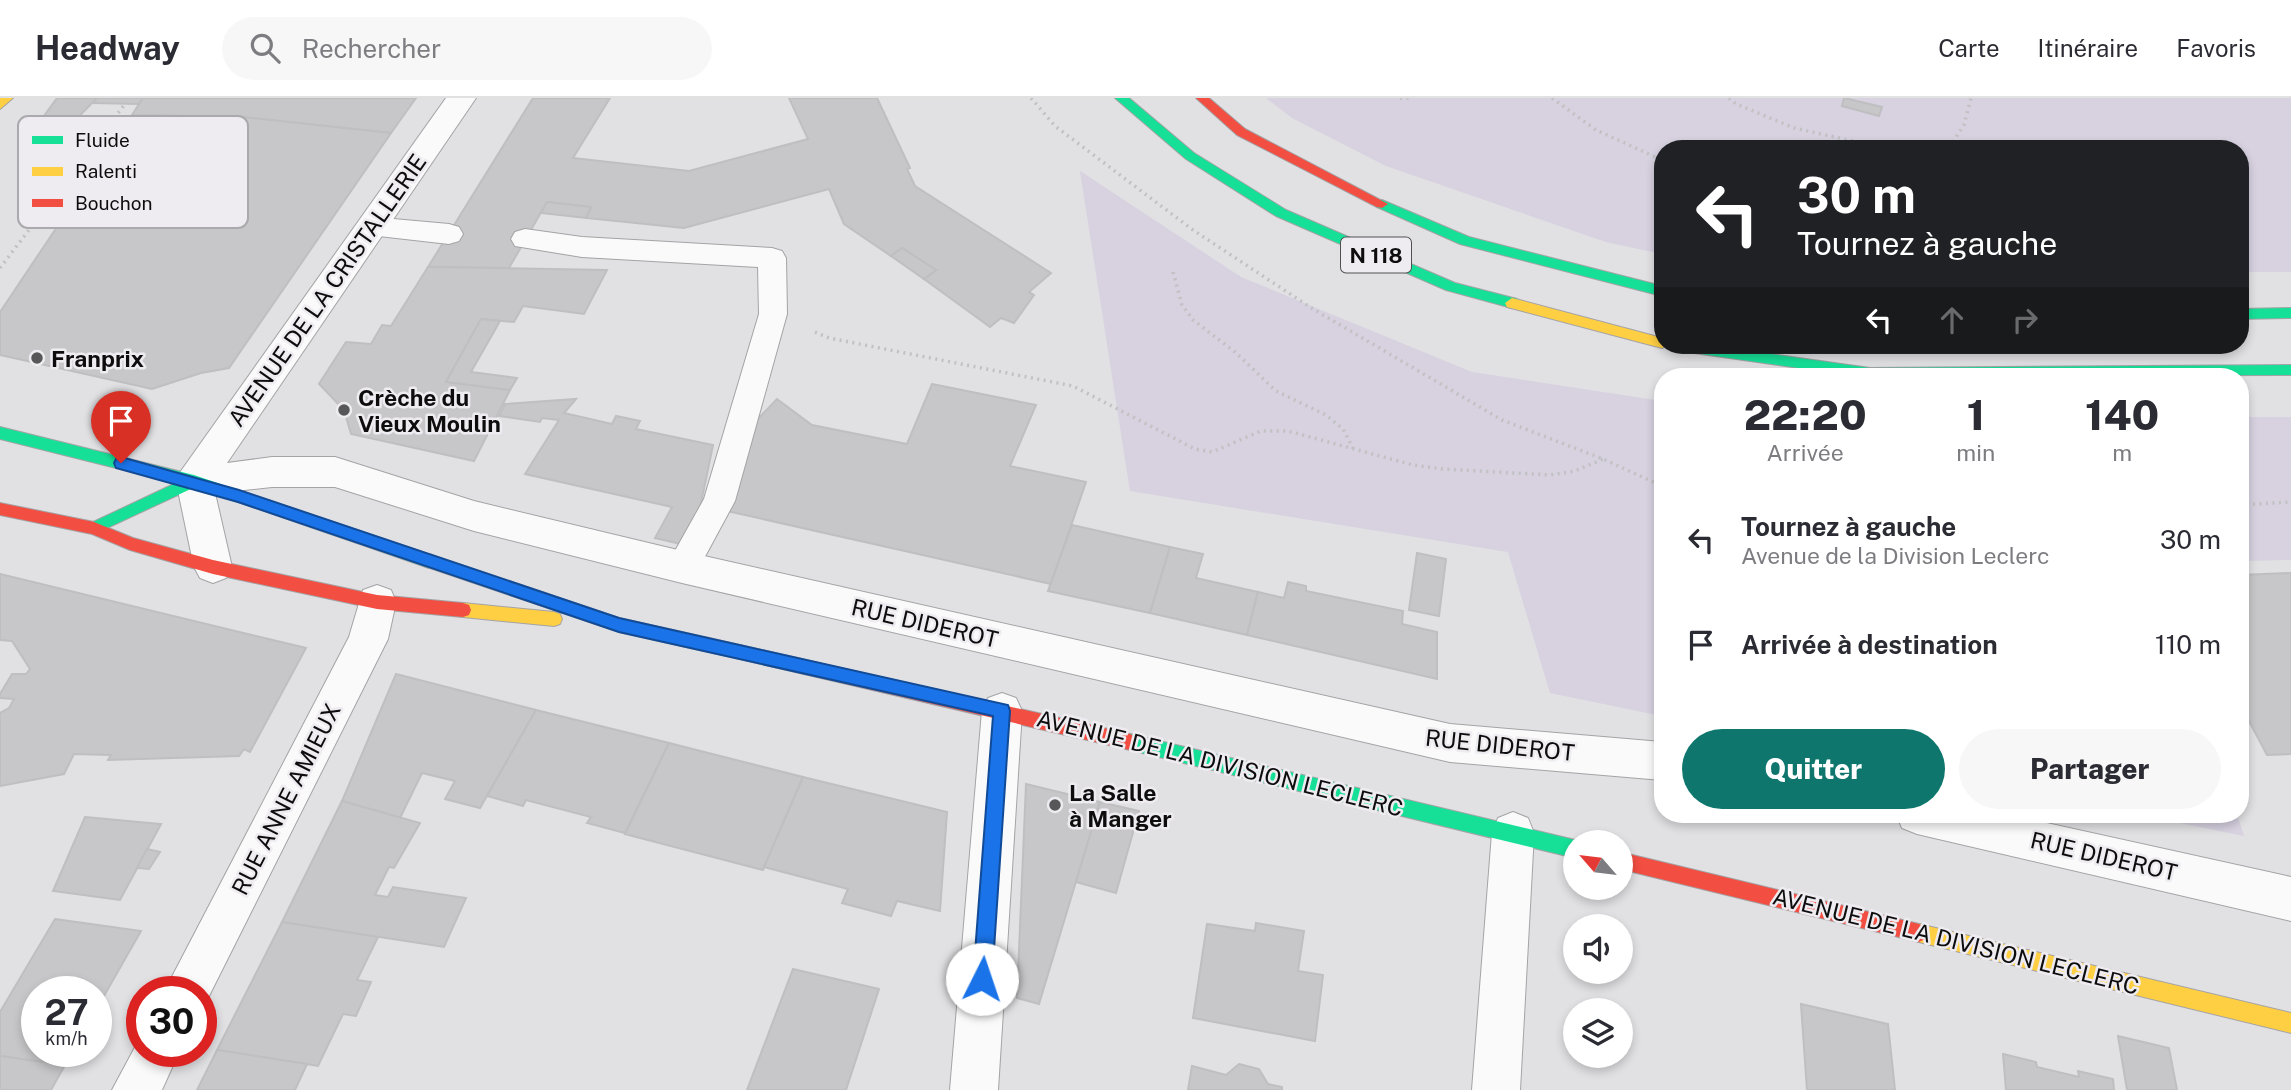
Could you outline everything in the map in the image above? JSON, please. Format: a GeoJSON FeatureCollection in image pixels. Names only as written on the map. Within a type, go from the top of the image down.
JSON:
{"type":"FeatureCollection","features":[{"type":"Feature","properties":{"kind":"main road"},"geometry":{"type":"LineString","coordinates":[[0,105],[7,98]]}},
{"type":"Feature","properties":{"kind":"main road","name":"N 118"},"geometry":{"type":"LineString","coordinates":[[1121,98],[1190,156],[1282,214],[1451,287],[1654,341]]}},
{"type":"Feature","properties":{"kind":"main road","name":"N 118"},"geometry":{"type":"LineString","coordinates":[[1202,98],[1241,132],[1335,182],[1465,241],[1654,289]]}},
{"type":"Feature","properties":{"kind":"main road"},"geometry":{"type":"LineString","coordinates":[[2249,314],[2291,313]]}},
{"type":"Feature","properties":{"kind":"main road"},"geometry":{"type":"LineString","coordinates":[[1736,354],[1835,368]]}},
{"type":"Feature","properties":{"kind":"main road"},"geometry":{"type":"LineString","coordinates":[[2249,370],[2291,370]]}},
{"type":"Feature","properties":{"kind":"main road","name":"AVENUE DE LA DIVISION LECLERC"},"geometry":{"type":"LineString","coordinates":[[0,433],[194,481],[619,625],[1002,711],[1563,846]]}},
{"type":"Feature","properties":{"kind":"main road"},"geometry":{"type":"LineString","coordinates":[[94,528],[194,481]]}},
{"type":"Feature","properties":{"kind":"main road","name":"AVENUE DE LA DIVISION LECLERC"},"geometry":{"type":"LineString","coordinates":[[0,509],[94,528],[130,544],[213,567],[377,602],[619,625]]}},
{"type":"Feature","properties":{"kind":"main road","name":"AVENUE DE LA DIVISION LECLERC"},"geometry":{"type":"LineString","coordinates":[[1633,863],[2291,1023]]}},
{"type":"Feature","properties":{"kind":"street","name":"AVENUE DE LA CRISTALLERIE"},"geometry":{"type":"LineString","coordinates":[[194,481],[461,98]]}},
{"type":"Feature","properties":{"kind":"street","name":"RUE DIDEROT"},"geometry":{"type":"LineString","coordinates":[[194,481],[272,472],[335,472],[474,516],[682,567],[1450,743],[1654,760]]}},
{"type":"Feature","properties":{"kind":"street"},"geometry":{"type":"LineString","coordinates":[[194,481],[213,567]]}},
{"type":"Feature","properties":{"kind":"street","name":"RUE ANNE AMIEUX"},"geometry":{"type":"LineString","coordinates":[[195,976],[368,639],[377,602]]}},
{"type":"Feature","properties":{"kind":"street"},"geometry":{"type":"LineString","coordinates":[[974,1090],[1002,711]]}},
{"type":"Feature","properties":{"kind":"street","name":"RUE DIDEROT"},"geometry":{"type":"LineString","coordinates":[[1957,823],[2291,898]]}},
{"type":"Feature","properties":{"kind":"street"},"geometry":{"type":"LineString","coordinates":[[1496,1090],[1513,833]]}},
{"type":"Feature","properties":{"kind":"street"},"geometry":{"type":"LineString","coordinates":[[136,1090],[148,1067]]}},
{"type":"Feature","properties":{"kind":"lane"},"geometry":{"type":"LineString","coordinates":[[371,227],[449,234]]}},
{"type":"Feature","properties":{"kind":"lane"},"geometry":{"type":"LineString","coordinates":[[526,239],[582,247],[772,258],[773,314],[719,500],[682,567]]}},
{"type":"Feature","properties":{"kind":"path"},"geometry":{"type":"LineString","coordinates":[[1031,98],[1055,126],[1172,214],[1313,309],[1502,420],[1603,459],[1654,482]]}},
{"type":"Feature","properties":{"kind":"path"},"geometry":{"type":"LineString","coordinates":[[1400,98],[1410,98]]}},
{"type":"Feature","properties":{"kind":"path"},"geometry":{"type":"LineString","coordinates":[[1552,98],[1596,130],[1654,156]]}},
{"type":"Feature","properties":{"kind":"path"},"geometry":{"type":"LineString","coordinates":[[1729,98],[1735,104],[1794,128],[1848,140]]}},
{"type":"Feature","properties":{"kind":"path"},"geometry":{"type":"LineString","coordinates":[[1956,140],[1964,125],[1970,98]]}},
{"type":"Feature","properties":{"kind":"path"},"geometry":{"type":"LineString","coordinates":[[116,116],[125,104]]}},
{"type":"Feature","properties":{"kind":"path"},"geometry":{"type":"LineString","coordinates":[[0,268],[30,228]]}},
{"type":"Feature","properties":{"kind":"path"},"geometry":{"type":"LineString","coordinates":[[1173,272],[1182,305],[1194,320],[1235,352],[1276,391],[1326,415],[1343,429],[1353,448]]}},
{"type":"Feature","properties":{"kind":"path"},"geometry":{"type":"LineString","coordinates":[[773,314],[829,338],[1073,386],[1195,449],[1212,452],[1225,449],[1242,437],[1261,431],[1288,431],[1413,465],[1525,474],[1575,471],[1603,459]]}},
{"type":"Feature","properties":{"kind":"path"},"geometry":{"type":"LineString","coordinates":[[2249,504],[2291,502]]}},
{"type":"Feature","properties":{"kind":"shaded area"},"geometry":{"type":"Polygon","coordinates":[[[1266,98],[2291,98],[2291,272],[2249,272],[2249,140],[1654,140],[1654,252],[1606,242],[1386,166],[1292,118],[1266,98]]]}},
{"type":"Feature","properties":{"kind":"shaded area"},"geometry":{"type":"Polygon","coordinates":[[[1080,171],[1241,277],[1472,372],[1654,400],[1654,714],[1550,693],[1508,552],[1130,491],[1080,171]]]}},
{"type":"Feature","properties":{"kind":"shaded area"},"geometry":{"type":"Polygon","coordinates":[[[2249,417],[2291,417],[2291,560],[2249,561],[2249,417]]]}},
{"type":"Feature","properties":{"kind":"shaded area"},"geometry":{"type":"Polygon","coordinates":[[[2180,823],[2240,823],[2244,836],[2180,823]]]}},
{"type":"Feature","properties":{"kind":"building"},"geometry":{"type":"Polygon","coordinates":[[[57,98],[97,98],[79,116],[44,116],[57,98]]]}},
{"type":"Feature","properties":{"kind":"building"},"geometry":{"type":"Polygon","coordinates":[[[97,98],[143,98],[139,104],[93,103],[97,98]]]}},
{"type":"Feature","properties":{"kind":"building"},"geometry":{"type":"Polygon","coordinates":[[[143,98],[416,98],[391,133],[248,116],[132,115],[143,98]]]}},
{"type":"Feature","properties":{"kind":"building"},"geometry":{"type":"Polygon","coordinates":[[[533,98],[610,98],[573,158],[689,171],[808,139],[789,98],[877,98],[910,168],[907,169],[915,186],[1051,273],[1029,292],[1034,295],[1014,323],[1001,318],[990,327],[924,279],[936,270],[902,248],[891,256],[844,224],[829,189],[684,228],[586,218],[591,207],[547,202],[509,268],[428,267],[533,98]]]}},
{"type":"Feature","properties":{"kind":"building"},"geometry":{"type":"Polygon","coordinates":[[[1844,98],[1882,107],[1879,116],[1842,106],[1844,98]]]}},
{"type":"Feature","properties":{"kind":"building"},"geometry":{"type":"Polygon","coordinates":[[[248,118],[391,133],[229,368],[201,373],[152,389],[0,355],[0,312],[56,228],[248,228],[248,118]]]}},
{"type":"Feature","properties":{"kind":"building"},"geometry":{"type":"Polygon","coordinates":[[[547,202],[591,207],[586,218],[541,213],[547,202]]]}},
{"type":"Feature","properties":{"kind":"building"},"geometry":{"type":"Polygon","coordinates":[[[902,248],[936,270],[924,279],[891,256],[902,248]]]}},
{"type":"Feature","properties":{"kind":"building"},"geometry":{"type":"Polygon","coordinates":[[[428,267],[607,270],[584,314],[523,306],[514,322],[481,319],[446,382],[510,390],[474,461],[351,434],[344,410],[319,384],[346,342],[371,344],[382,325],[391,326],[428,267]]]}},
{"type":"Feature","properties":{"kind":"building"},"geometry":{"type":"Polygon","coordinates":[[[481,319],[500,321],[471,372],[517,378],[510,390],[446,382],[481,319]]]}},
{"type":"Feature","properties":{"kind":"building"},"geometry":{"type":"Polygon","coordinates":[[[932,384],[1036,405],[1010,466],[1086,482],[1051,584],[727,511],[753,424],[777,399],[812,425],[907,444],[932,384]]]}},
{"type":"Feature","properties":{"kind":"building"},"geometry":{"type":"Polygon","coordinates":[[[576,399],[564,413],[612,424],[616,416],[640,421],[636,429],[713,445],[699,513],[681,544],[655,538],[672,507],[525,474],[559,420],[542,418],[540,422],[499,416],[505,404],[576,399]]]}},
{"type":"Feature","properties":{"kind":"building"},"geometry":{"type":"Polygon","coordinates":[[[1072,525],[1170,547],[1150,613],[1048,591],[1072,525]]]}},
{"type":"Feature","properties":{"kind":"building"},"geometry":{"type":"Polygon","coordinates":[[[1170,547],[1203,554],[1196,578],[1258,592],[1247,635],[1150,613],[1170,547]]]}},
{"type":"Feature","properties":{"kind":"building"},"geometry":{"type":"Polygon","coordinates":[[[1417,553],[1446,559],[1439,616],[1409,610],[1417,553]]]}},
{"type":"Feature","properties":{"kind":"building"},"geometry":{"type":"Polygon","coordinates":[[[2291,573],[2291,754],[2267,755],[2249,721],[2249,575],[2291,573]]]}},
{"type":"Feature","properties":{"kind":"building"},"geometry":{"type":"Polygon","coordinates":[[[0,574],[306,648],[250,752],[244,749],[239,756],[108,760],[111,755],[74,754],[64,774],[0,786],[0,713],[9,708],[14,699],[0,698],[0,694],[12,674],[26,674],[30,669],[12,641],[0,640],[0,574]]]}},
{"type":"Feature","properties":{"kind":"building"},"geometry":{"type":"Polygon","coordinates":[[[1288,582],[1306,586],[1306,591],[1403,611],[1402,624],[1437,632],[1437,679],[1247,635],[1258,592],[1284,598],[1288,582]]]}},
{"type":"Feature","properties":{"kind":"building"},"geometry":{"type":"Polygon","coordinates":[[[396,674],[536,710],[480,808],[445,799],[455,781],[422,773],[400,818],[342,801],[396,674]]]}},
{"type":"Feature","properties":{"kind":"building"},"geometry":{"type":"Polygon","coordinates":[[[536,710],[669,743],[625,833],[587,823],[591,817],[526,800],[523,806],[487,796],[536,710]]]}},
{"type":"Feature","properties":{"kind":"building"},"geometry":{"type":"Polygon","coordinates":[[[669,743],[803,777],[763,870],[625,834],[669,743]]]}},
{"type":"Feature","properties":{"kind":"building"},"geometry":{"type":"Polygon","coordinates":[[[803,777],[947,812],[940,911],[897,901],[891,916],[842,903],[848,889],[764,867],[803,777]]]}},
{"type":"Feature","properties":{"kind":"building"},"geometry":{"type":"Polygon","coordinates":[[[1026,784],[1100,802],[1039,1004],[1017,998],[1026,784]]]}},
{"type":"Feature","properties":{"kind":"building"},"geometry":{"type":"Polygon","coordinates":[[[342,801],[420,823],[394,868],[389,867],[375,895],[388,897],[393,887],[466,898],[444,947],[282,922],[342,801]]]}},
{"type":"Feature","properties":{"kind":"building"},"geometry":{"type":"Polygon","coordinates":[[[1100,802],[1139,811],[1116,893],[1076,882],[1100,802]]]}},
{"type":"Feature","properties":{"kind":"building"},"geometry":{"type":"Polygon","coordinates":[[[85,817],[161,824],[120,900],[53,891],[85,817]]]}},
{"type":"Feature","properties":{"kind":"building"},"geometry":{"type":"Polygon","coordinates":[[[147,849],[160,852],[149,869],[137,868],[147,849]]]}},
{"type":"Feature","properties":{"kind":"building"},"geometry":{"type":"Polygon","coordinates":[[[55,919],[141,931],[112,982],[112,976],[21,976],[55,919]]]}},
{"type":"Feature","properties":{"kind":"building"},"geometry":{"type":"Polygon","coordinates":[[[282,922],[378,937],[357,980],[371,982],[356,1016],[343,1014],[318,1066],[217,1050],[282,922]]]}},
{"type":"Feature","properties":{"kind":"building"},"geometry":{"type":"Polygon","coordinates":[[[1256,923],[1304,931],[1298,971],[1323,975],[1315,1041],[1193,1018],[1207,924],[1255,931],[1256,923]]]}},
{"type":"Feature","properties":{"kind":"building"},"geometry":{"type":"Polygon","coordinates":[[[793,969],[879,989],[846,1090],[747,1090],[793,969]]]}},
{"type":"Feature","properties":{"kind":"building"},"geometry":{"type":"Polygon","coordinates":[[[21,976],[21,1059],[0,1056],[0,1012],[21,976]]]}},
{"type":"Feature","properties":{"kind":"building"},"geometry":{"type":"Polygon","coordinates":[[[1801,1004],[1888,1024],[1895,1090],[1807,1090],[1801,1004]]]}},
{"type":"Feature","properties":{"kind":"building"},"geometry":{"type":"Polygon","coordinates":[[[2118,1036],[2169,1048],[2177,1090],[2127,1090],[2118,1036]]]}},
{"type":"Feature","properties":{"kind":"building"},"geometry":{"type":"Polygon","coordinates":[[[217,1050],[307,1064],[295,1090],[197,1090],[208,1067],[217,1067],[217,1050]]]}},
{"type":"Feature","properties":{"kind":"building"},"geometry":{"type":"Polygon","coordinates":[[[2003,1054],[2036,1062],[2037,1067],[2079,1077],[2078,1071],[2113,1079],[2114,1090],[2006,1090],[2003,1054]]]}},
{"type":"Feature","properties":{"kind":"building"},"geometry":{"type":"Polygon","coordinates":[[[0,1056],[21,1059],[21,1067],[64,1067],[51,1090],[0,1090],[0,1056]]]}},
{"type":"Feature","properties":{"kind":"building"},"geometry":{"type":"Polygon","coordinates":[[[1239,1064],[1259,1069],[1268,1084],[1282,1087],[1282,1090],[1188,1090],[1192,1066],[1226,1075],[1239,1064]]]}},
{"type":"Feature","properties":{"kind":"traffic: fast"},"geometry":{"type":"LineString","coordinates":[[1121,98],[1190,156],[1281,213],[1451,287],[1512,303]]}},
{"type":"Feature","properties":{"kind":"traffic: fast"},"geometry":{"type":"LineString","coordinates":[[1382,204],[1465,241],[1654,289]]}},
{"type":"Feature","properties":{"kind":"traffic: fast"},"geometry":{"type":"LineString","coordinates":[[2249,314],[2291,313]]}},
{"type":"Feature","properties":{"kind":"traffic: fast"},"geometry":{"type":"LineString","coordinates":[[1736,354],[1835,368]]}},
{"type":"Feature","properties":{"kind":"traffic: fast"},"geometry":{"type":"LineString","coordinates":[[2249,370],[2291,370]]}},
{"type":"Feature","properties":{"kind":"traffic: fast"},"geometry":{"type":"LineString","coordinates":[[0,433],[194,481],[429,561]]}},
{"type":"Feature","properties":{"kind":"traffic: fast"},"geometry":{"type":"LineString","coordinates":[[94,528],[194,481]]}},
{"type":"Feature","properties":{"kind":"traffic: fast"},"geometry":{"type":"LineString","coordinates":[[1130,742],[1563,846]]}},
{"type":"Feature","properties":{"kind":"traffic: slow"},"geometry":{"type":"LineString","coordinates":[[0,105],[7,98]]}},
{"type":"Feature","properties":{"kind":"traffic: slow"},"geometry":{"type":"LineString","coordinates":[[1512,303],[1654,341]]}},
{"type":"Feature","properties":{"kind":"traffic: slow"},"geometry":{"type":"LineString","coordinates":[[429,561],[619,625],[740,652]]}},
{"type":"Feature","properties":{"kind":"traffic: slow"},"geometry":{"type":"LineString","coordinates":[[463,610],[554,619]]}},
{"type":"Feature","properties":{"kind":"traffic: slow"},"geometry":{"type":"LineString","coordinates":[[1919,933],[2291,1023]]}},
{"type":"Feature","properties":{"kind":"traffic: jam"},"geometry":{"type":"LineString","coordinates":[[1202,98],[1241,132],[1382,204]]}},
{"type":"Feature","properties":{"kind":"traffic: jam"},"geometry":{"type":"LineString","coordinates":[[0,509],[94,528],[130,544],[213,567],[377,602],[463,610]]}},
{"type":"Feature","properties":{"kind":"traffic: jam"},"geometry":{"type":"LineString","coordinates":[[740,652],[1130,742]]}},
{"type":"Feature","properties":{"kind":"traffic: jam"},"geometry":{"type":"LineString","coordinates":[[1633,863],[1919,933]]}},
{"type":"Feature","properties":{"kind":"place","name":"Franprix"},"geometry":{"type":"Point","coordinates":[37,358]}},
{"type":"Feature","properties":{"kind":"place","name":"Crèche du Vieux Moulin"},"geometry":{"type":"Point","coordinates":[344,410]}},
{"type":"Feature","properties":{"kind":"place","name":"La Salle à Manger"},"geometry":{"type":"Point","coordinates":[1055,805]}},
{"type":"Feature","properties":{"kind":"route"},"geometry":{"type":"LineString","coordinates":[[121,463],[194,481],[619,625],[1002,711],[982,979]]}}]}
